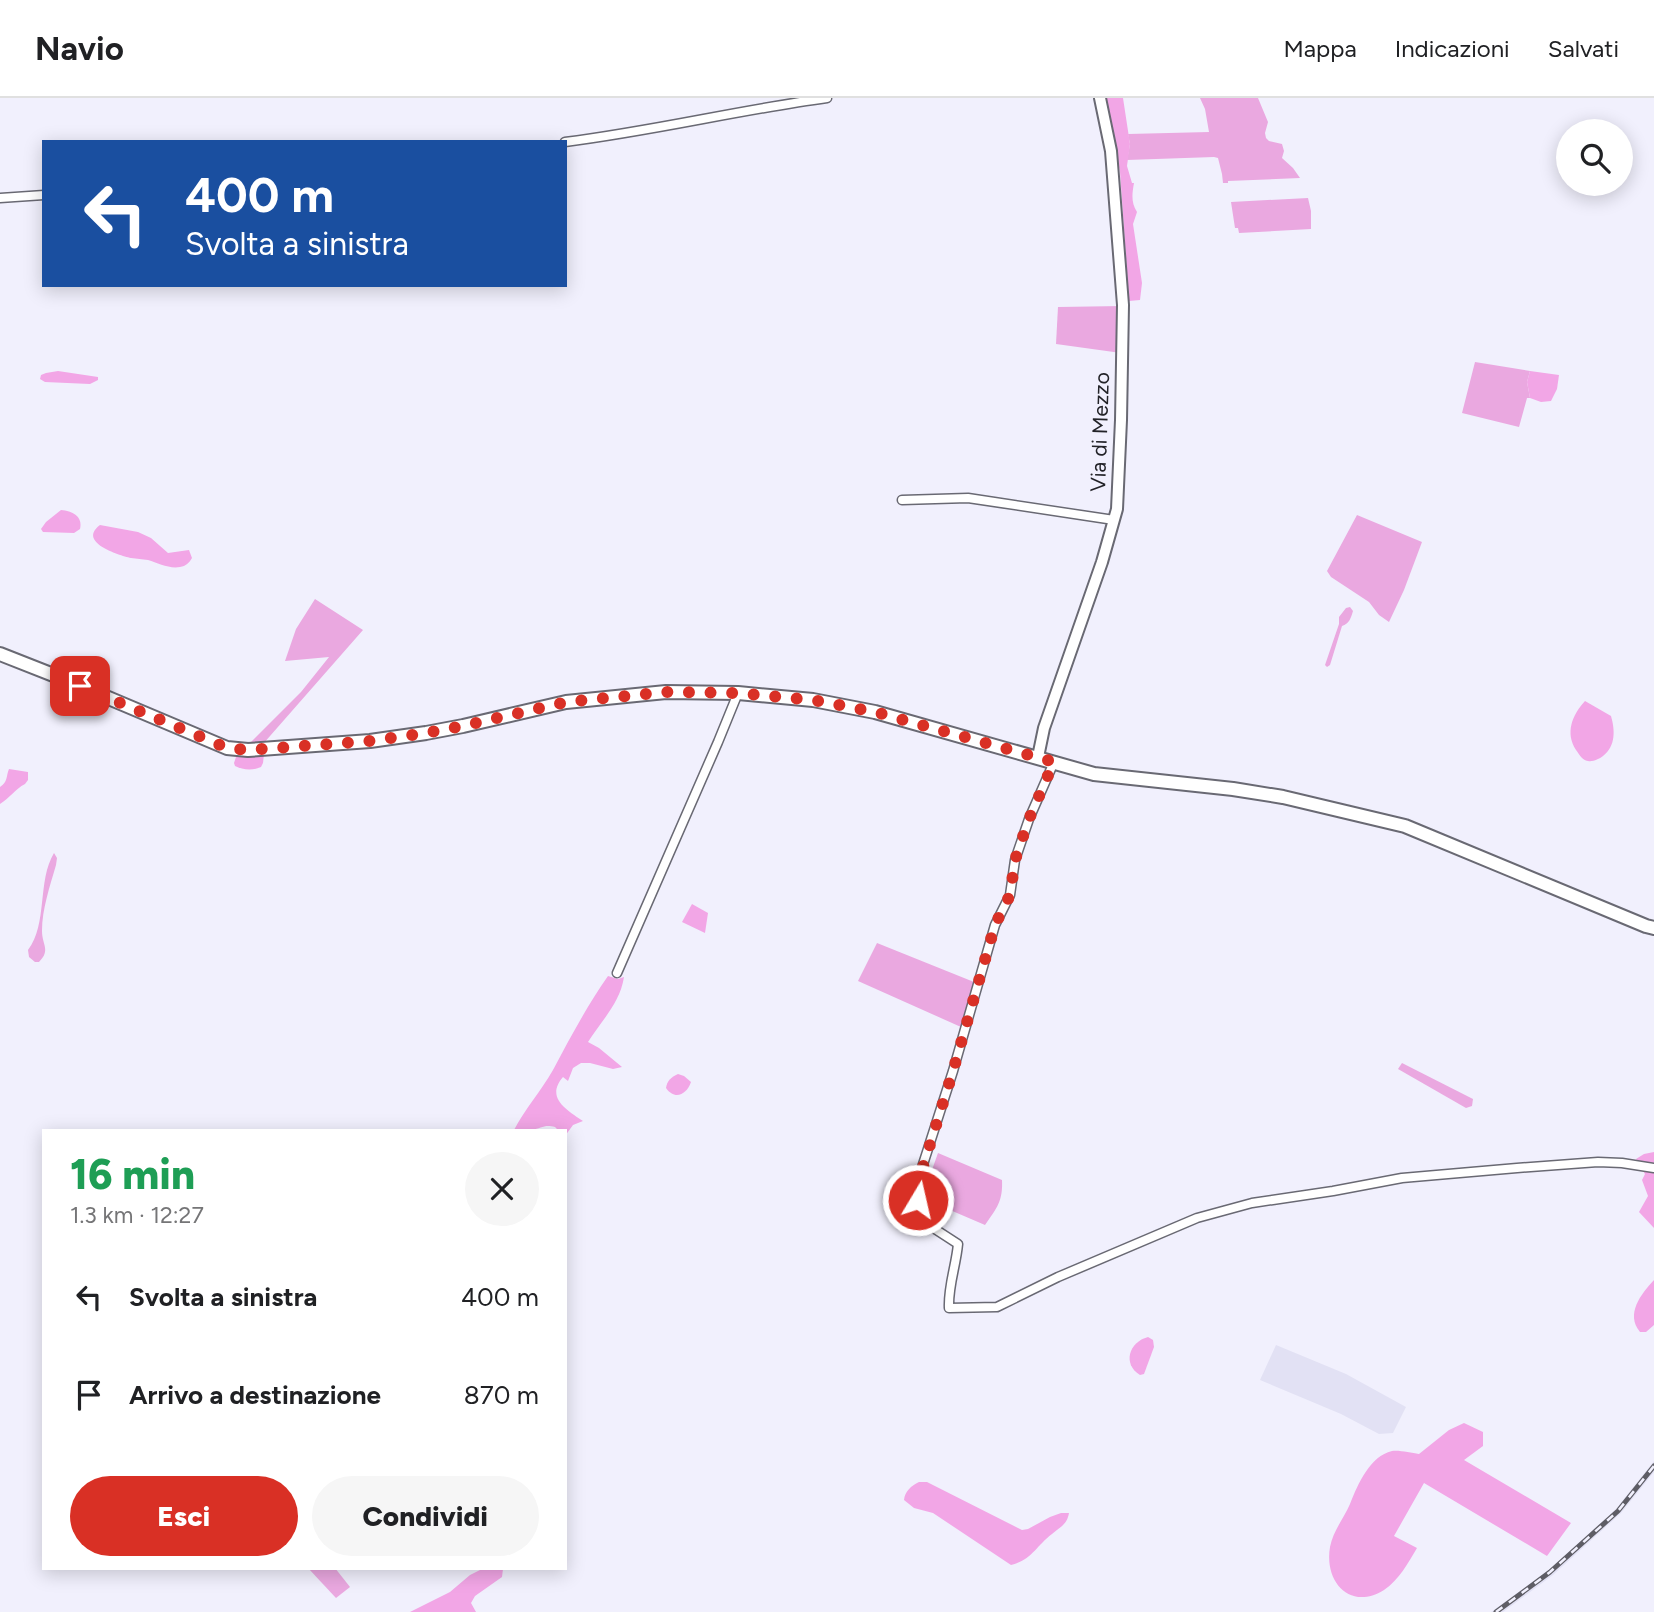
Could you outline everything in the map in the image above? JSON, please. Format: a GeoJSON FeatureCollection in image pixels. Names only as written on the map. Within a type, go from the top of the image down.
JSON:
{"type":"FeatureCollection","features":[{"type":"Feature","properties":{"kind":"main road","name":"Via di Mezzo"},"geometry":{"type":"LineString","coordinates":[[1038,757],[1044,728],[1102,562],[1116,509],[1123,305],[1111,151],[1100,98]]}},
{"type":"Feature","properties":{"kind":"main road"},"geometry":{"type":"LineString","coordinates":[[0,654],[227,748],[248,750],[370,741],[426,733],[578,701],[666,692],[738,693],[813,700],[875,712],[1094,774],[1283,797],[1405,826],[1654,928]]}},
{"type":"Feature","properties":{"kind":"street"},"geometry":{"type":"LineString","coordinates":[[567,142],[623,135],[738,112],[827,98]]}},
{"type":"Feature","properties":{"kind":"street"},"geometry":{"type":"LineString","coordinates":[[0,198],[42,195]]}},
{"type":"Feature","properties":{"kind":"street"},"geometry":{"type":"LineString","coordinates":[[902,500],[968,498],[1114,520]]}},
{"type":"Feature","properties":{"kind":"street"},"geometry":{"type":"LineString","coordinates":[[617,974],[738,693]]}},
{"type":"Feature","properties":{"kind":"street"},"geometry":{"type":"LineString","coordinates":[[1054,762],[1018,850],[1010,895],[995,925],[918,1183],[921,1220],[958,1244],[948,1296],[949,1308],[997,1307],[1058,1277],[1197,1218],[1252,1203],[1402,1178],[1598,1162],[1654,1168]]}},
{"type":"Feature","properties":{"kind":"shaded area"},"geometry":{"type":"Polygon","coordinates":[[[1105,98],[1123,98],[1130,144],[1127,166],[1134,183],[1132,198],[1137,212],[1133,224],[1142,283],[1140,300],[1129,301],[1120,172],[1105,98]]]}},
{"type":"Feature","properties":{"kind":"shaded area"},"geometry":{"type":"Polygon","coordinates":[[[1200,98],[1258,98],[1268,122],[1266,138],[1282,144],[1282,158],[1300,178],[1223,183],[1218,158],[1214,157],[1127,160],[1130,144],[1128,134],[1209,132],[1200,98]]]}},
{"type":"Feature","properties":{"kind":"shaded area"},"geometry":{"type":"Polygon","coordinates":[[[1308,198],[1311,229],[1239,233],[1238,228],[1235,228],[1231,202],[1308,198]]]}},
{"type":"Feature","properties":{"kind":"shaded area"},"geometry":{"type":"Polygon","coordinates":[[[1122,306],[1121,353],[1056,344],[1058,307],[1122,306]]]}},
{"type":"Feature","properties":{"kind":"shaded area"},"geometry":{"type":"Polygon","coordinates":[[[1475,362],[1530,371],[1527,382],[1530,398],[1527,398],[1519,427],[1462,413],[1475,362]]]}},
{"type":"Feature","properties":{"kind":"shaded area"},"geometry":{"type":"Polygon","coordinates":[[[58,371],[98,377],[98,380],[90,384],[45,382],[40,379],[41,375],[58,371]]]}},
{"type":"Feature","properties":{"kind":"shaded area"},"geometry":{"type":"Polygon","coordinates":[[[1530,371],[1559,375],[1557,389],[1551,401],[1541,402],[1530,398],[1527,382],[1530,371]]]}},
{"type":"Feature","properties":{"kind":"shaded area"},"geometry":{"type":"Polygon","coordinates":[[[61,510],[76,515],[80,521],[80,529],[74,533],[43,532],[41,529],[46,522],[61,510]]]}},
{"type":"Feature","properties":{"kind":"shaded area"},"geometry":{"type":"Polygon","coordinates":[[[1357,515],[1422,542],[1389,622],[1379,615],[1369,602],[1331,577],[1327,571],[1357,515]]]}},
{"type":"Feature","properties":{"kind":"shaded area"},"geometry":{"type":"Polygon","coordinates":[[[100,525],[138,532],[151,538],[168,553],[189,550],[192,558],[186,565],[176,567],[117,554],[102,547],[93,537],[94,531],[100,525]]]}},
{"type":"Feature","properties":{"kind":"shaded area"},"geometry":{"type":"Polygon","coordinates":[[[315,599],[363,630],[263,744],[248,745],[301,692],[329,657],[285,661],[296,629],[315,599]]]}},
{"type":"Feature","properties":{"kind":"shaded area"},"geometry":{"type":"Polygon","coordinates":[[[1350,607],[1353,611],[1348,622],[1342,626],[1330,665],[1327,667],[1325,665],[1339,617],[1350,607]]]}},
{"type":"Feature","properties":{"kind":"shaded area"},"geometry":{"type":"Polygon","coordinates":[[[1585,701],[1611,716],[1613,727],[1610,748],[1603,756],[1592,761],[1581,757],[1571,737],[1574,718],[1585,701]]]}},
{"type":"Feature","properties":{"kind":"shaded area"},"geometry":{"type":"Polygon","coordinates":[[[237,754],[264,754],[263,763],[261,767],[248,770],[235,766],[237,754]]]}},
{"type":"Feature","properties":{"kind":"shaded area"},"geometry":{"type":"Polygon","coordinates":[[[9,769],[28,772],[28,780],[0,804],[0,787],[6,781],[9,769]]]}},
{"type":"Feature","properties":{"kind":"shaded area"},"geometry":{"type":"Polygon","coordinates":[[[54,853],[57,858],[56,865],[42,923],[45,954],[39,962],[35,962],[29,957],[28,950],[38,928],[46,876],[54,853]]]}},
{"type":"Feature","properties":{"kind":"shaded area"},"geometry":{"type":"Polygon","coordinates":[[[692,904],[708,913],[705,933],[682,922],[692,904]]]}},
{"type":"Feature","properties":{"kind":"shaded area"},"geometry":{"type":"Polygon","coordinates":[[[877,943],[974,982],[961,1027],[858,981],[877,943]]]}},
{"type":"Feature","properties":{"kind":"shaded area"},"geometry":{"type":"Polygon","coordinates":[[[608,976],[618,979],[624,977],[615,1003],[588,1042],[622,1067],[613,1069],[581,1063],[573,1068],[568,1081],[563,1077],[558,1084],[557,1097],[565,1108],[583,1121],[573,1125],[567,1133],[567,1129],[552,1126],[515,1129],[548,1078],[608,976]]]}},
{"type":"Feature","properties":{"kind":"shaded area"},"geometry":{"type":"Polygon","coordinates":[[[1402,1063],[1473,1099],[1472,1106],[1466,1108],[1398,1069],[1402,1063]]]}},
{"type":"Feature","properties":{"kind":"shaded area"},"geometry":{"type":"Polygon","coordinates":[[[678,1074],[691,1082],[684,1093],[677,1095],[666,1088],[670,1079],[678,1074]]]}},
{"type":"Feature","properties":{"kind":"shaded area"},"geometry":{"type":"Polygon","coordinates":[[[1654,1152],[1654,1228],[1639,1212],[1648,1196],[1642,1180],[1645,1174],[1636,1159],[1654,1152]]]}},
{"type":"Feature","properties":{"kind":"shaded area"},"geometry":{"type":"Polygon","coordinates":[[[938,1153],[1002,1180],[998,1204],[985,1225],[922,1198],[938,1153]]]}},
{"type":"Feature","properties":{"kind":"shaded area"},"geometry":{"type":"Polygon","coordinates":[[[1654,1280],[1654,1325],[1646,1332],[1640,1332],[1634,1311],[1636,1304],[1654,1280]]]}},
{"type":"Feature","properties":{"kind":"shaded area"},"geometry":{"type":"Polygon","coordinates":[[[1148,1337],[1153,1340],[1154,1347],[1144,1374],[1140,1375],[1131,1365],[1130,1354],[1136,1344],[1148,1337]]]}},
{"type":"Feature","properties":{"kind":"shaded area"},"geometry":{"type":"Polygon","coordinates":[[[1276,1345],[1346,1374],[1406,1407],[1393,1433],[1379,1434],[1341,1414],[1260,1380],[1276,1345]]]}},
{"type":"Feature","properties":{"kind":"shaded area"},"geometry":{"type":"Polygon","coordinates":[[[1464,1423],[1483,1432],[1483,1446],[1464,1460],[1571,1523],[1547,1556],[1424,1483],[1394,1536],[1417,1548],[1399,1576],[1384,1590],[1372,1596],[1350,1595],[1342,1590],[1331,1571],[1331,1541],[1371,1465],[1392,1451],[1419,1454],[1449,1430],[1464,1423]]]}},
{"type":"Feature","properties":{"kind":"shaded area"},"geometry":{"type":"Polygon","coordinates":[[[1654,1461],[1654,1472],[1621,1513],[1553,1575],[1503,1612],[1491,1612],[1549,1570],[1616,1509],[1654,1461]]]}},
{"type":"Feature","properties":{"kind":"shaded area"},"geometry":{"type":"Polygon","coordinates":[[[919,1482],[927,1482],[1022,1530],[1061,1513],[1069,1513],[1063,1525],[1029,1556],[1011,1565],[933,1513],[914,1508],[904,1500],[909,1489],[919,1482]]]}},
{"type":"Feature","properties":{"kind":"shaded area"},"geometry":{"type":"Polygon","coordinates":[[[310,1570],[337,1570],[350,1587],[336,1598],[310,1570]]]}},
{"type":"Feature","properties":{"kind":"shaded area"},"geometry":{"type":"Polygon","coordinates":[[[480,1570],[503,1570],[502,1577],[475,1596],[471,1603],[476,1612],[410,1612],[450,1592],[480,1570]]]}},
{"type":"Feature","properties":{"kind":"railway"},"geometry":{"type":"LineString","coordinates":[[1496,1612],[1550,1572],[1618,1511],[1654,1466]]}},
{"type":"Feature","properties":{"kind":"route"},"geometry":{"type":"LineString","coordinates":[[80,686],[227,748],[248,750],[370,741],[426,733],[566,702],[666,692],[738,693],[813,700],[875,712],[1054,762],[1029,819],[1015,860],[1010,895],[995,925],[918,1183],[918,1200]]}}]}
